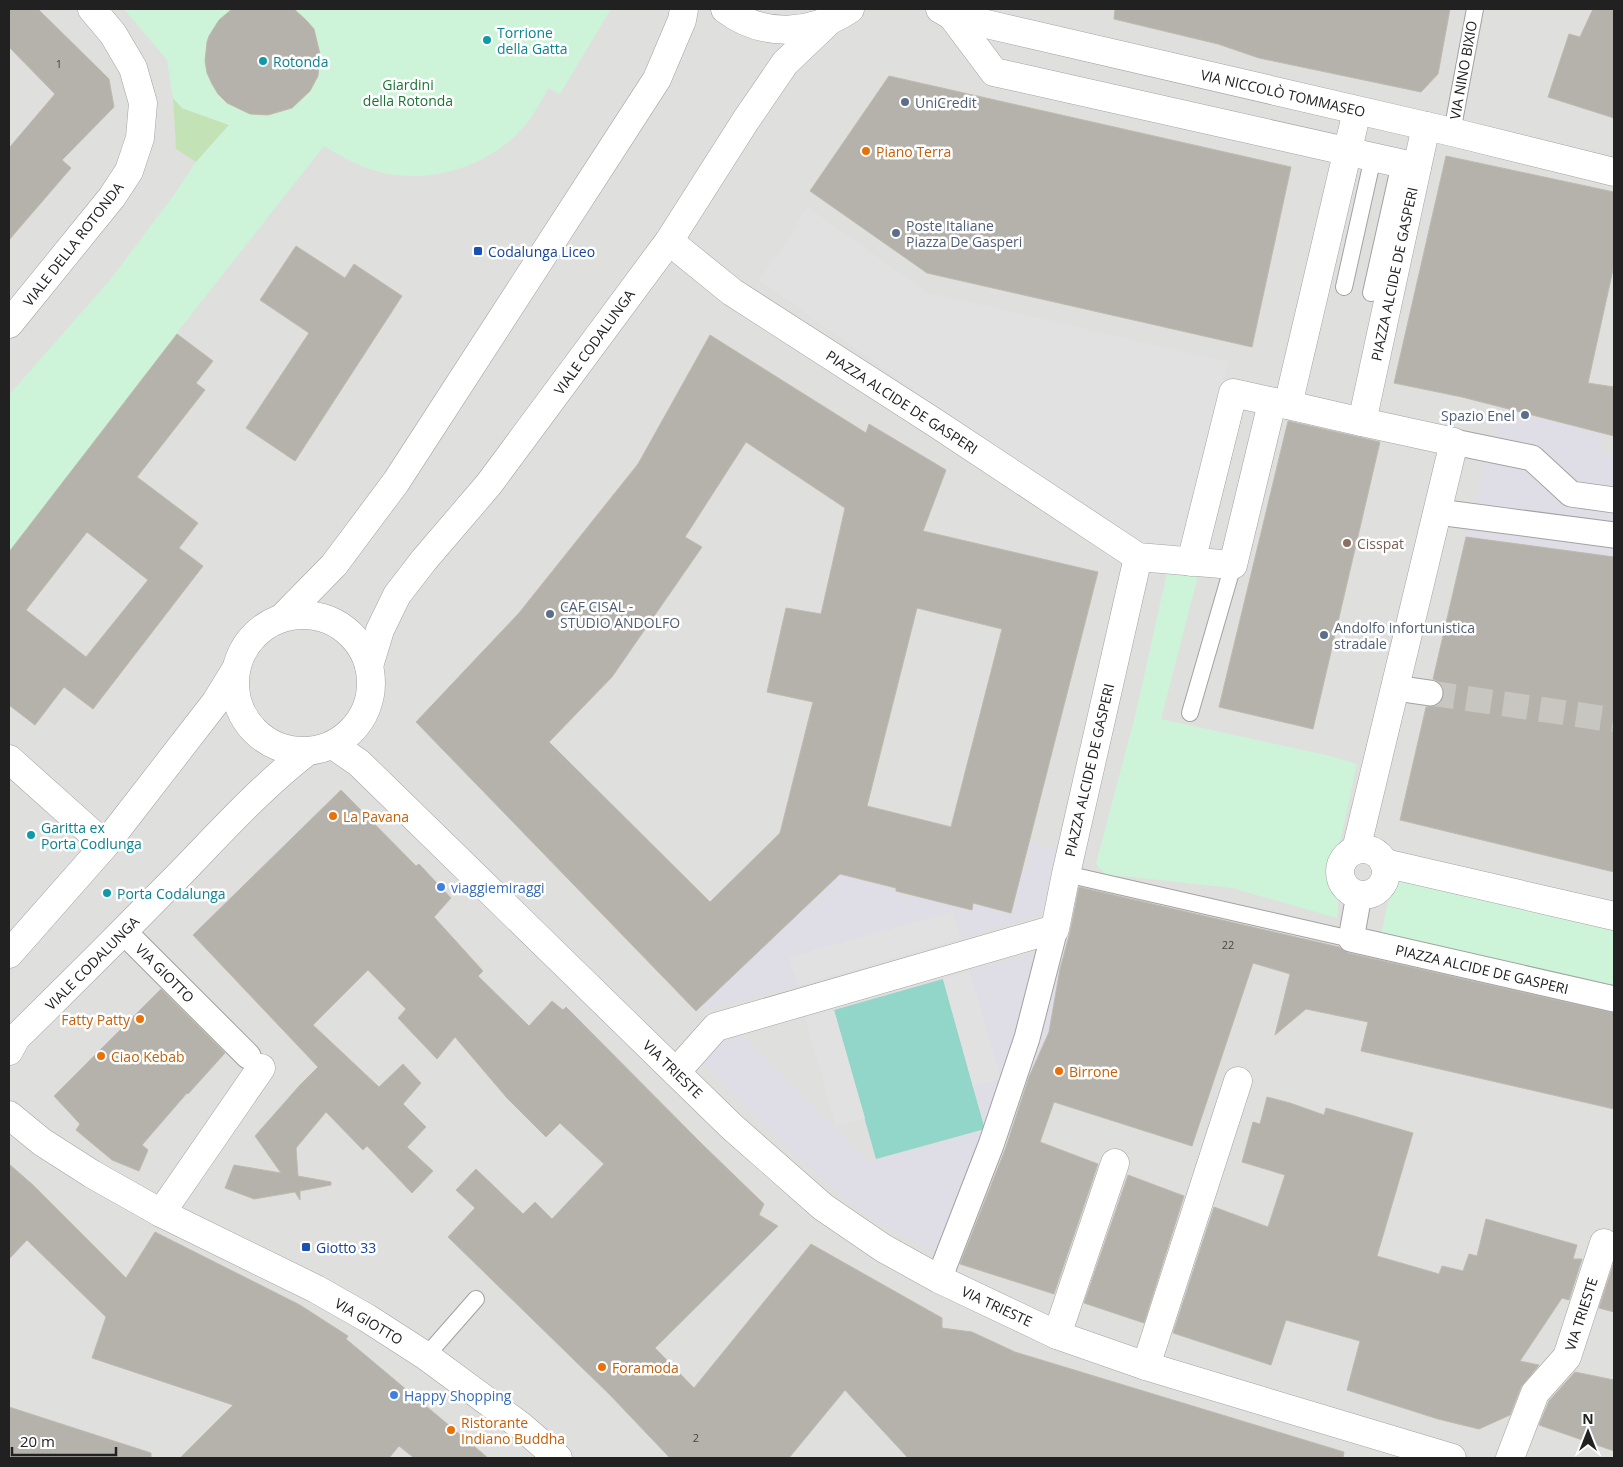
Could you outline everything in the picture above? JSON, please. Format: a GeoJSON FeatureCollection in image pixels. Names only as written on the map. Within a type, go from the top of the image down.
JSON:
{"type":"FeatureCollection","features":[{"type":"Feature","properties":{"kind":"street","name":"VIALE DELLA ROTONDA"},"geometry":{"type":"LineString","coordinates":[[9,324],[112,197],[128,172],[140,138],[143,103],[133,68],[113,34],[92,9]]}},
{"type":"Feature","properties":{"kind":"street"},"geometry":{"type":"LineString","coordinates":[[282,618],[334,565],[396,482],[657,80],[682,20],[684,9]]}},
{"type":"Feature","properties":{"kind":"street"},"geometry":{"type":"LineString","coordinates":[[725,9],[736,17],[758,26],[781,30],[805,28],[839,15]]}},
{"type":"Feature","properties":{"kind":"street","name":"VIA NICCOLÒ TOMMASEO"},"geometry":{"type":"LineString","coordinates":[[946,12],[1614,172]]}},
{"type":"Feature","properties":{"kind":"street","name":"VIA NICCOLÒ TOMMASEO"},"geometry":{"type":"LineString","coordinates":[[946,12],[994,72],[1408,165]]}},
{"type":"Feature","properties":{"kind":"street","name":"VIALE CODALUNGA"},"geometry":{"type":"LineString","coordinates":[[369,666],[380,630],[397,595],[424,560],[489,484],[669,241],[746,120],[785,63],[839,15]]}},
{"type":"Feature","properties":{"kind":"street"},"geometry":{"type":"LineString","coordinates":[[1233,565],[1280,404],[1357,110]]}},
{"type":"Feature","properties":{"kind":"street","name":"PIAZZA ALCIDE DE GASPERI"},"geometry":{"type":"LineString","coordinates":[[1362,422],[1408,165],[1426,126]]}},
{"type":"Feature","properties":{"kind":"street","name":"PIAZZA ALCIDE DE GASPERI"},"geometry":{"type":"LineString","coordinates":[[669,241],[732,292],[937,424],[1138,557],[1233,565]]}},
{"type":"Feature","properties":{"kind":"street"},"geometry":{"type":"LineString","coordinates":[[1192,562],[1233,393],[1532,458],[1571,494],[1614,500]]}},
{"type":"Feature","properties":{"kind":"street"},"geometry":{"type":"LineString","coordinates":[[1356,850],[1454,442]]}},
{"type":"Feature","properties":{"kind":"street"},"geometry":{"type":"LineString","coordinates":[[1438,512],[1614,535]]}},
{"type":"Feature","properties":{"kind":"street","name":"PIAZZA ALCIDE DE GASPERI"},"geometry":{"type":"LineString","coordinates":[[1066,874],[1138,557]]}},
{"type":"Feature","properties":{"kind":"street"},"geometry":{"type":"LineString","coordinates":[[9,954],[105,845],[215,703],[236,669],[242,652],[252,637],[266,626],[282,618],[304,615],[326,619],[345,630],[360,646],[369,666],[371,690],[365,712],[352,731],[320,748],[283,749],[260,737],[244,718],[235,695],[236,669]]}},
{"type":"Feature","properties":{"kind":"street"},"geometry":{"type":"LineString","coordinates":[[1395,688],[1430,693]]}},
{"type":"Feature","properties":{"kind":"street","name":"VIALE CODALUNGA"},"geometry":{"type":"LineString","coordinates":[[9,1051],[16,1038],[124,932],[244,807],[286,768],[320,748]]}},
{"type":"Feature","properties":{"kind":"street","name":"VIA TRIESTE"},"geometry":{"type":"LineString","coordinates":[[320,748],[359,762],[731,1126],[823,1207],[882,1248],[939,1279],[1057,1335],[1146,1366],[1452,1458]]}},
{"type":"Feature","properties":{"kind":"street"},"geometry":{"type":"LineString","coordinates":[[9,759],[105,845]]}},
{"type":"Feature","properties":{"kind":"street"},"geometry":{"type":"LineString","coordinates":[[1356,850],[1372,851],[1384,862],[1387,871],[1385,879],[1382,887],[1375,892],[1368,895],[1359,895],[1350,891],[1343,883],[1340,874],[1342,864],[1347,856],[1356,850]]}},
{"type":"Feature","properties":{"kind":"street"},"geometry":{"type":"LineString","coordinates":[[1384,862],[1614,916]]}},
{"type":"Feature","properties":{"kind":"street"},"geometry":{"type":"LineString","coordinates":[[939,1279],[992,1145],[1027,1038],[1055,929],[1066,874]]}},
{"type":"Feature","properties":{"kind":"street"},"geometry":{"type":"LineString","coordinates":[[1351,939],[1359,895]]}},
{"type":"Feature","properties":{"kind":"street"},"geometry":{"type":"LineString","coordinates":[[676,1072],[716,1027],[1055,929]]}},
{"type":"Feature","properties":{"kind":"street","name":"VIA GIOTTO"},"geometry":{"type":"LineString","coordinates":[[124,932],[254,1062],[161,1213]]}},
{"type":"Feature","properties":{"kind":"street","name":"PIAZZA ALCIDE DE GASPERI"},"geometry":{"type":"LineString","coordinates":[[1351,939],[1614,999]]}},
{"type":"Feature","properties":{"kind":"street"},"geometry":{"type":"LineString","coordinates":[[1146,1366],[1238,1081]]}},
{"type":"Feature","properties":{"kind":"street","name":"VIA GIOTTO"},"geometry":{"type":"LineString","coordinates":[[9,1115],[42,1142],[92,1174],[161,1213],[316,1289],[367,1318],[426,1356],[521,1426],[558,1458]]}},
{"type":"Feature","properties":{"kind":"street"},"geometry":{"type":"LineString","coordinates":[[1057,1335],[1114,1163]]}},
{"type":"Feature","properties":{"kind":"street","name":"VIA TRIESTE"},"geometry":{"type":"LineString","coordinates":[[1510,1458],[1535,1393],[1567,1357],[1604,1243]]}},
{"type":"Feature","properties":{"kind":"lane","name":"VIA NINO BIXIO"},"geometry":{"type":"LineString","coordinates":[[1452,132],[1475,9]]}},
{"type":"Feature","properties":{"kind":"lane"},"geometry":{"type":"LineString","coordinates":[[1344,287],[1373,157]]}},
{"type":"Feature","properties":{"kind":"lane"},"geometry":{"type":"LineString","coordinates":[[1371,293],[1408,165]]}},
{"type":"Feature","properties":{"kind":"lane"},"geometry":{"type":"LineString","coordinates":[[1190,713],[1233,565]]}},
{"type":"Feature","properties":{"kind":"lane","name":"PIAZZA ALCIDE DE GASPERI"},"geometry":{"type":"LineString","coordinates":[[1066,874],[1351,939]]}},
{"type":"Feature","properties":{"kind":"lane"},"geometry":{"type":"LineString","coordinates":[[426,1356],[476,1299]]}},
{"type":"Feature","properties":{"kind":"shaded area"},"geometry":{"type":"Polygon","coordinates":[[[9,9],[1614,9],[1614,1458],[9,1458],[9,9]]]}},
{"type":"Feature","properties":{"kind":"shaded area"},"geometry":{"type":"Polygon","coordinates":[[[807,207],[926,292],[1228,362],[1206,467],[1183,554],[1140,551],[759,280],[791,235],[807,207]]]}},
{"type":"Feature","properties":{"kind":"shaded area"},"geometry":{"type":"Polygon","coordinates":[[[1499,406],[1602,433],[1601,454],[1614,456],[1614,557],[1466,537],[1499,406]]]}},
{"type":"Feature","properties":{"kind":"shaded area"},"geometry":{"type":"Polygon","coordinates":[[[1029,842],[1058,850],[1045,911],[1041,915],[961,938],[953,911],[789,957],[797,986],[696,1011],[840,874],[896,888],[895,893],[915,898],[917,891],[954,900],[954,906],[971,910],[973,903],[1011,912],[1022,868],[1028,869],[1031,854],[1026,852],[1029,842]]]}},
{"type":"Feature","properties":{"kind":"shaded area"},"geometry":{"type":"Polygon","coordinates":[[[953,911],[961,938],[797,986],[789,957],[953,911]]]}},
{"type":"Feature","properties":{"kind":"shaded area"},"geometry":{"type":"Polygon","coordinates":[[[1066,945],[1052,1015],[1055,1017],[1012,1117],[959,1263],[947,1259],[857,1209],[796,1155],[703,1062],[727,1037],[738,1032],[870,1163],[985,1129],[973,1087],[1001,1079],[970,971],[1066,945]]]}},
{"type":"Feature","properties":{"kind":"shaded area"},"geometry":{"type":"Polygon","coordinates":[[[970,971],[1002,1079],[973,1087],[943,979],[970,971]]]}},
{"type":"Feature","properties":{"kind":"shaded area"},"geometry":{"type":"Polygon","coordinates":[[[943,979],[985,1129],[876,1159],[834,1010],[943,979]]]}},
{"type":"Feature","properties":{"kind":"shaded area"},"geometry":{"type":"Polygon","coordinates":[[[834,1010],[865,1118],[836,1126],[805,1018],[834,1010]]]}},
{"type":"Feature","properties":{"kind":"green space","name":"Giardini della Rotonda"},"geometry":{"type":"Polygon","coordinates":[[[124,9],[611,9],[560,94],[548,88],[526,124],[512,139],[478,161],[438,174],[396,175],[363,166],[324,146],[190,316],[9,552],[9,395],[110,280],[171,199],[196,162],[229,125],[182,108],[173,98],[167,60],[124,9]]]}},
{"type":"Feature","properties":{"kind":"green space"},"geometry":{"type":"Polygon","coordinates":[[[173,98],[182,108],[229,125],[196,162],[176,149],[173,98]]]}},
{"type":"Feature","properties":{"kind":"green space"},"geometry":{"type":"Polygon","coordinates":[[[1167,573],[1198,576],[1161,719],[1330,756],[1357,764],[1333,875],[1338,896],[1337,918],[1232,888],[1107,876],[1096,864],[1136,712],[1167,573]]]}},
{"type":"Feature","properties":{"kind":"green space"},"geometry":{"type":"Polygon","coordinates":[[[1394,875],[1614,925],[1614,989],[1381,935],[1394,875]]]}},
{"type":"Feature","properties":{"kind":"building"},"geometry":{"type":"Polygon","coordinates":[[[9,9],[38,9],[109,79],[114,107],[62,160],[71,168],[9,240],[9,148],[55,94],[9,47],[9,9]]]}},
{"type":"Feature","properties":{"kind":"building","name":"Rotonda"},"geometry":{"type":"Polygon","coordinates":[[[232,9],[294,9],[314,29],[320,54],[318,76],[310,91],[292,108],[268,115],[250,114],[227,103],[218,94],[207,73],[205,61],[207,42],[219,20],[232,9]]]}},
{"type":"Feature","properties":{"kind":"building"},"geometry":{"type":"Polygon","coordinates":[[[1115,9],[1450,9],[1438,74],[1421,92],[1259,58],[1218,44],[1114,19],[1115,9]]]}},
{"type":"Feature","properties":{"kind":"building"},"geometry":{"type":"Polygon","coordinates":[[[1593,9],[1614,9],[1614,118],[1548,97],[1569,34],[1580,37],[1593,9]]]}},
{"type":"Feature","properties":{"kind":"building"},"geometry":{"type":"Polygon","coordinates":[[[889,76],[1291,167],[1252,347],[927,273],[810,191],[889,76]]]}},
{"type":"Feature","properties":{"kind":"building"},"geometry":{"type":"Polygon","coordinates":[[[1446,156],[1614,192],[1614,265],[1588,383],[1614,387],[1614,436],[1462,397],[1394,383],[1446,156]]]}},
{"type":"Feature","properties":{"kind":"building"},"geometry":{"type":"Polygon","coordinates":[[[296,246],[345,278],[354,264],[402,296],[295,461],[246,428],[309,333],[260,300],[296,246]]]}},
{"type":"Feature","properties":{"kind":"building"},"geometry":{"type":"Polygon","coordinates":[[[177,334],[213,361],[196,383],[205,390],[137,477],[198,523],[179,548],[203,566],[93,709],[64,687],[35,725],[9,705],[9,552],[177,334]],[[87,532],[26,610],[86,657],[148,580],[87,532]]]}},
{"type":"Feature","properties":{"kind":"building"},"geometry":{"type":"Polygon","coordinates":[[[710,335],[866,433],[869,424],[946,470],[923,531],[1098,572],[1011,913],[973,903],[972,910],[896,891],[896,888],[840,874],[696,1011],[416,722],[519,613],[638,464],[710,335]],[[746,442],[685,537],[702,547],[612,677],[549,742],[710,902],[780,833],[813,702],[767,692],[786,608],[821,614],[845,508],[746,442]],[[917,608],[867,806],[951,827],[1002,629],[917,608]]]}},
{"type":"Feature","properties":{"kind":"building"},"geometry":{"type":"Polygon","coordinates":[[[1288,421],[1380,442],[1313,729],[1219,707],[1288,421]]]}},
{"type":"Feature","properties":{"kind":"building"},"geometry":{"type":"Polygon","coordinates":[[[1466,537],[1614,557],[1614,872],[1400,820],[1426,707],[1436,706],[1442,701],[1444,696],[1443,687],[1433,679],[1466,537]]]}},
{"type":"Feature","properties":{"kind":"building"},"geometry":{"type":"Polygon","coordinates":[[[341,790],[416,866],[419,864],[451,898],[434,917],[483,971],[478,976],[529,1026],[552,1001],[563,1010],[566,1007],[764,1204],[759,1215],[778,1226],[655,1348],[694,1388],[811,1244],[942,1318],[942,1328],[972,1332],[1015,1352],[1344,1452],[1343,1458],[908,1458],[845,1390],[789,1458],[670,1458],[611,1396],[448,1237],[475,1208],[456,1190],[476,1169],[523,1214],[535,1202],[552,1219],[604,1164],[560,1123],[546,1137],[507,1098],[455,1037],[437,1059],[398,1018],[406,1009],[368,970],[313,1025],[379,1087],[403,1064],[421,1083],[403,1104],[426,1127],[407,1147],[433,1171],[412,1193],[367,1146],[363,1150],[326,1112],[296,1148],[298,1176],[331,1182],[331,1185],[300,1191],[300,1200],[295,1192],[254,1199],[225,1188],[234,1165],[281,1173],[255,1136],[318,1067],[193,935],[341,790]]]}},
{"type":"Feature","properties":{"kind":"building"},"geometry":{"type":"Polygon","coordinates":[[[1079,887],[1339,947],[1348,953],[1614,1013],[1614,1109],[1361,1051],[1368,1022],[1306,1009],[1275,1035],[1290,974],[1253,963],[1192,1146],[1054,1102],[1040,1142],[1098,1164],[1054,1294],[960,1264],[1005,1150],[1029,1077],[1049,1032],[1060,969],[1079,887]]]}},
{"type":"Feature","properties":{"kind":"building"},"geometry":{"type":"Polygon","coordinates":[[[161,989],[225,1053],[142,1145],[148,1150],[139,1171],[112,1160],[76,1130],[80,1124],[54,1096],[161,989]]]}},
{"type":"Feature","properties":{"kind":"building"},"geometry":{"type":"Polygon","coordinates":[[[1267,1097],[1324,1115],[1326,1108],[1413,1133],[1377,1256],[1439,1274],[1442,1266],[1463,1271],[1469,1254],[1477,1256],[1486,1219],[1577,1245],[1573,1259],[1582,1259],[1569,1300],[1562,1298],[1520,1361],[1539,1365],[1521,1387],[1510,1415],[1479,1429],[1438,1419],[1347,1390],[1360,1341],[1286,1320],[1271,1365],[1173,1333],[1214,1207],[1268,1227],[1285,1175],[1242,1162],[1253,1122],[1260,1124],[1267,1097]]]}},
{"type":"Feature","properties":{"kind":"building"},"geometry":{"type":"Polygon","coordinates":[[[9,1164],[33,1185],[126,1278],[155,1232],[300,1305],[348,1336],[346,1339],[488,1458],[414,1458],[399,1446],[389,1458],[180,1458],[233,1405],[92,1358],[106,1317],[27,1240],[9,1259],[9,1164]]]}},
{"type":"Feature","properties":{"kind":"building"},"geometry":{"type":"Polygon","coordinates":[[[1128,1175],[1184,1196],[1144,1323],[1084,1303],[1128,1175]]]}},
{"type":"Feature","properties":{"kind":"building"},"geometry":{"type":"Polygon","coordinates":[[[1614,1262],[1614,1312],[1599,1308],[1614,1262]]]}},
{"type":"Feature","properties":{"kind":"building"},"geometry":{"type":"Polygon","coordinates":[[[1575,1372],[1614,1380],[1614,1451],[1539,1425],[1549,1401],[1575,1372]]]}},
{"type":"Feature","properties":{"kind":"building"},"geometry":{"type":"Polygon","coordinates":[[[9,1407],[151,1453],[151,1458],[9,1458],[9,1407]]]}},
{"type":"Feature","properties":{"kind":"tunnel"},"geometry":{"type":"LineString","coordinates":[[1430,693],[1614,720]]}},
{"type":"Feature","properties":{"kind":"place","name":"Torrione della Gatta"},"geometry":{"type":"Point","coordinates":[487,40]}},
{"type":"Feature","properties":{"kind":"place","name":"Rotonda"},"geometry":{"type":"Point","coordinates":[263,61]}},
{"type":"Feature","properties":{"kind":"place","name":"UniCredit"},"geometry":{"type":"Point","coordinates":[905,102]}},
{"type":"Feature","properties":{"kind":"place","name":"Piano Terra"},"geometry":{"type":"Point","coordinates":[866,151]}},
{"type":"Feature","properties":{"kind":"place","name":"Poste Italiane Piazza De Gasperi"},"geometry":{"type":"Point","coordinates":[896,233]}},
{"type":"Feature","properties":{"kind":"place","name":"Codalunga Liceo"},"geometry":{"type":"Point","coordinates":[478,251]}},
{"type":"Feature","properties":{"kind":"place","name":"Spazio Enel"},"geometry":{"type":"Point","coordinates":[1525,415]}},
{"type":"Feature","properties":{"kind":"place","name":"Cisspat"},"geometry":{"type":"Point","coordinates":[1347,543]}},
{"type":"Feature","properties":{"kind":"place","name":"CAF CISAL - STUDIO ANDOLFO"},"geometry":{"type":"Point","coordinates":[550,614]}},
{"type":"Feature","properties":{"kind":"place","name":"Andolfo infortunistica stradale"},"geometry":{"type":"Point","coordinates":[1324,635]}},
{"type":"Feature","properties":{"kind":"place","name":"La Pavana"},"geometry":{"type":"Point","coordinates":[333,816]}},
{"type":"Feature","properties":{"kind":"place","name":"Garitta ex Porta Codlunga"},"geometry":{"type":"Point","coordinates":[31,835]}},
{"type":"Feature","properties":{"kind":"place","name":"viaggiemiraggi"},"geometry":{"type":"Point","coordinates":[441,887]}},
{"type":"Feature","properties":{"kind":"place","name":"Porta Codalunga"},"geometry":{"type":"Point","coordinates":[107,893]}},
{"type":"Feature","properties":{"kind":"place","name":"Fatty Patty"},"geometry":{"type":"Point","coordinates":[140,1019]}},
{"type":"Feature","properties":{"kind":"place","name":"Ciao Kebab"},"geometry":{"type":"Point","coordinates":[101,1056]}},
{"type":"Feature","properties":{"kind":"place","name":"Birrone"},"geometry":{"type":"Point","coordinates":[1059,1071]}},
{"type":"Feature","properties":{"kind":"place","name":"Giotto 33"},"geometry":{"type":"Point","coordinates":[306,1247]}},
{"type":"Feature","properties":{"kind":"place","name":"Foramoda"},"geometry":{"type":"Point","coordinates":[602,1367]}},
{"type":"Feature","properties":{"kind":"place","name":"Happy Shopping"},"geometry":{"type":"Point","coordinates":[394,1395]}},
{"type":"Feature","properties":{"kind":"place","name":"Ristorante Indiano Buddha"},"geometry":{"type":"Point","coordinates":[451,1430]}}]}
